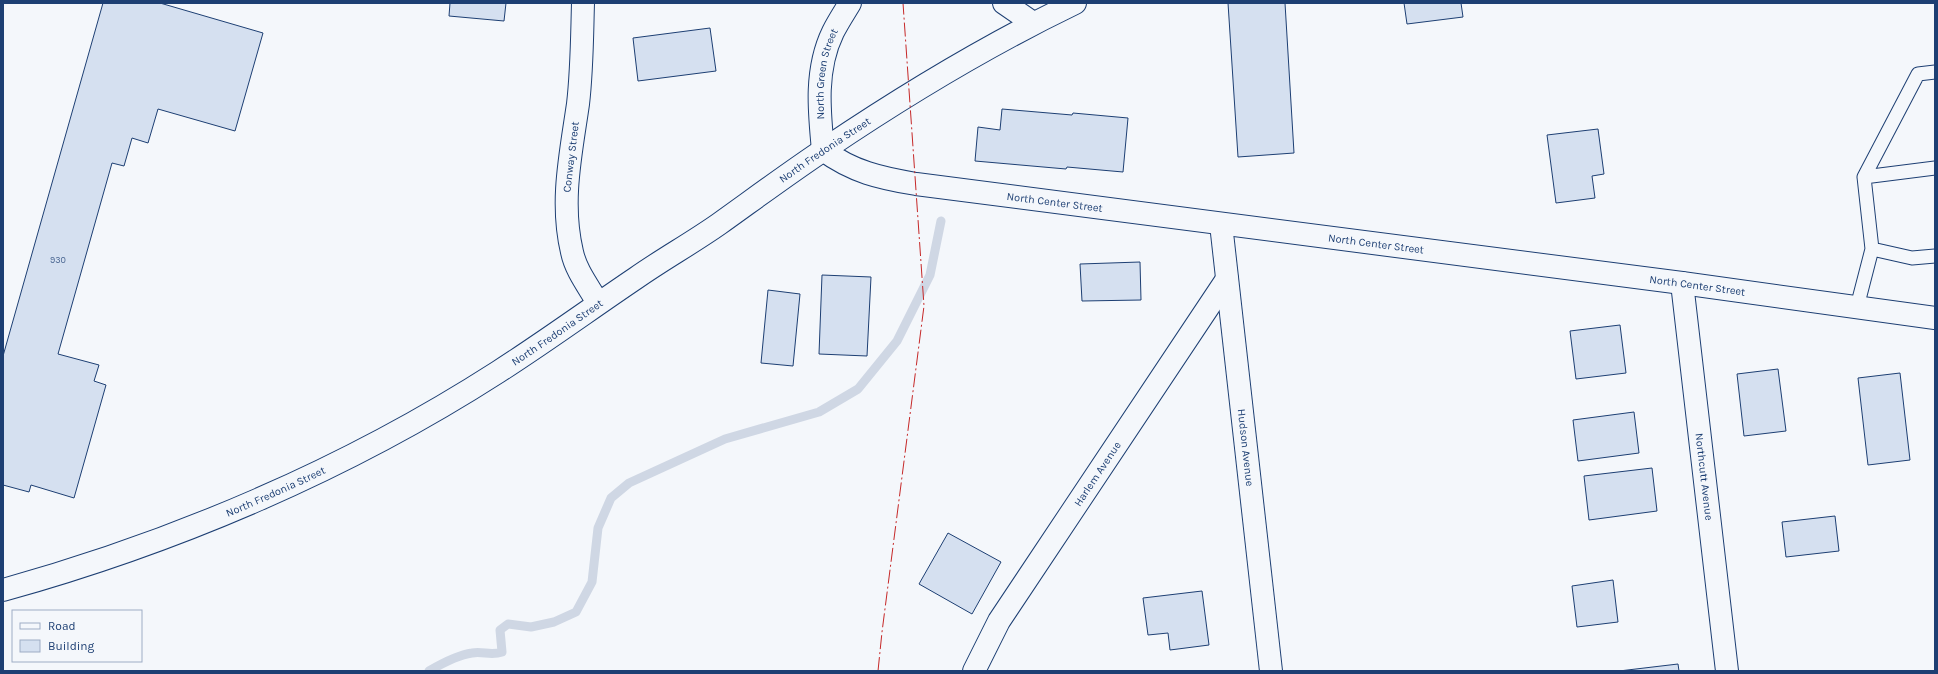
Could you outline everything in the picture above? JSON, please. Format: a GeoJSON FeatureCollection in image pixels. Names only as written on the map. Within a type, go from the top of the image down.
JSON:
{"type":"FeatureCollection","features":[{"type":"Feature","properties":{"kind":"street","name":"Conway Street"},"geometry":{"type":"LineString","coordinates":[[583,3],[581,75],[567,175],[567,216],[568,234],[575,263],[598,304]]}},
{"type":"Feature","properties":{"kind":"street","name":"North Green Street"},"geometry":{"type":"LineString","coordinates":[[823,150],[819,113],[820,75],[833,33],[850,3]]}},
{"type":"Feature","properties":{"kind":"street"},"geometry":{"type":"LineString","coordinates":[[1004,3],[1034,23]]}},
{"type":"Feature","properties":{"kind":"street","name":"North Fredonia Street"},"geometry":{"type":"LineString","coordinates":[[3,590],[171,535],[284,488],[391,434],[472,388],[672,254],[706,233],[823,150],[913,92],[974,55],[1075,3]]}},
{"type":"Feature","properties":{"kind":"street","name":"North Center Street"},"geometry":{"type":"LineString","coordinates":[[823,150],[852,169],[890,180],[1682,283],[1935,318]]}},
{"type":"Feature","properties":{"kind":"street","name":"Hudson Avenue"},"geometry":{"type":"LineString","coordinates":[[1221,224],[1271,671]]}},
{"type":"Feature","properties":{"kind":"street","name":"Harlem Avenue"},"geometry":{"type":"LineString","coordinates":[[974,671],[999,621],[1227,280]]}},
{"type":"Feature","properties":{"kind":"street","name":"Northcutt Avenue"},"geometry":{"type":"LineString","coordinates":[[1682,283],[1727,671]]}},
{"type":"Feature","properties":{"kind":"lane"},"geometry":{"type":"LineString","coordinates":[[1857,307],[1872,249],[1864,177],[1918,74],[1935,72]]}},
{"type":"Feature","properties":{"kind":"lane"},"geometry":{"type":"LineString","coordinates":[[1864,177],[1935,168]]}},
{"type":"Feature","properties":{"kind":"lane"},"geometry":{"type":"LineString","coordinates":[[1872,249],[1912,258],[1935,256]]}},
{"type":"Feature","properties":{"kind":"building"},"geometry":{"type":"Polygon","coordinates":[[[103,3],[160,3],[263,33],[235,131],[158,109],[148,143],[132,138],[124,166],[112,163],[58,354],[99,365],[94,381],[106,385],[74,498],[31,485],[29,492],[3,485],[3,356],[103,3]]]}},
{"type":"Feature","properties":{"kind":"building"},"geometry":{"type":"Polygon","coordinates":[[[450,3],[506,3],[504,21],[449,16],[450,3]]]}},
{"type":"Feature","properties":{"kind":"building"},"geometry":{"type":"Polygon","coordinates":[[[1228,3],[1285,3],[1294,153],[1238,157],[1228,3]]]}},
{"type":"Feature","properties":{"kind":"building"},"geometry":{"type":"Polygon","coordinates":[[[1404,3],[1461,3],[1463,17],[1407,24],[1404,3]]]}},
{"type":"Feature","properties":{"kind":"building"},"geometry":{"type":"Polygon","coordinates":[[[710,28],[716,71],[638,81],[633,38],[710,28]]]}},
{"type":"Feature","properties":{"kind":"building"},"geometry":{"type":"Polygon","coordinates":[[[1002,109],[1128,118],[1123,172],[1067,167],[1066,169],[975,161],[978,127],[1000,130],[1002,109]]]}},
{"type":"Feature","properties":{"kind":"building"},"geometry":{"type":"Polygon","coordinates":[[[1598,129],[1604,174],[1592,176],[1595,198],[1556,203],[1547,135],[1598,129]]]}},
{"type":"Feature","properties":{"kind":"building"},"geometry":{"type":"Polygon","coordinates":[[[1140,262],[1141,300],[1082,301],[1080,264],[1140,262]]]}},
{"type":"Feature","properties":{"kind":"building"},"geometry":{"type":"Polygon","coordinates":[[[822,275],[871,277],[867,356],[819,354],[822,275]]]}},
{"type":"Feature","properties":{"kind":"building"},"geometry":{"type":"Polygon","coordinates":[[[768,290],[800,294],[793,366],[761,363],[768,290]]]}},
{"type":"Feature","properties":{"kind":"building"},"geometry":{"type":"Polygon","coordinates":[[[1620,325],[1626,373],[1576,379],[1570,331],[1620,325]]]}},
{"type":"Feature","properties":{"kind":"building"},"geometry":{"type":"Polygon","coordinates":[[[1778,369],[1786,431],[1744,436],[1737,374],[1778,369]]]}},
{"type":"Feature","properties":{"kind":"building"},"geometry":{"type":"Polygon","coordinates":[[[1900,373],[1910,460],[1868,465],[1858,378],[1900,373]]]}},
{"type":"Feature","properties":{"kind":"building"},"geometry":{"type":"Polygon","coordinates":[[[1634,412],[1639,453],[1578,461],[1573,420],[1634,412]]]}},
{"type":"Feature","properties":{"kind":"building"},"geometry":{"type":"Polygon","coordinates":[[[1652,468],[1657,511],[1589,520],[1584,476],[1652,468]]]}},
{"type":"Feature","properties":{"kind":"building"},"geometry":{"type":"Polygon","coordinates":[[[1835,516],[1839,551],[1786,557],[1782,522],[1835,516]]]}},
{"type":"Feature","properties":{"kind":"building"},"geometry":{"type":"Polygon","coordinates":[[[948,533],[1001,562],[972,614],[919,584],[948,533]]]}},
{"type":"Feature","properties":{"kind":"building"},"geometry":{"type":"Polygon","coordinates":[[[1613,580],[1618,622],[1577,627],[1572,586],[1613,580]]]}},
{"type":"Feature","properties":{"kind":"building"},"geometry":{"type":"Polygon","coordinates":[[[1202,591],[1209,645],[1170,650],[1168,633],[1148,635],[1143,598],[1202,591]]]}},
{"type":"Feature","properties":{"kind":"building"},"geometry":{"type":"Polygon","coordinates":[[[1678,664],[1679,671],[1619,671],[1678,664]]]}},
{"type":"Feature","properties":{"kind":"waterway"},"geometry":{"type":"LineString","coordinates":[[429,671],[449,660],[466,654],[494,654],[502,652],[500,630],[508,624],[531,627],[554,622],[576,612],[592,582],[598,528],[611,498],[629,483],[725,439],[819,412],[858,389],[897,341],[930,275],[941,221]]}},
{"type":"Feature","properties":{"kind":"power"},"geometry":{"type":"LineString","coordinates":[[878,671],[924,306],[903,3]]}}]}
